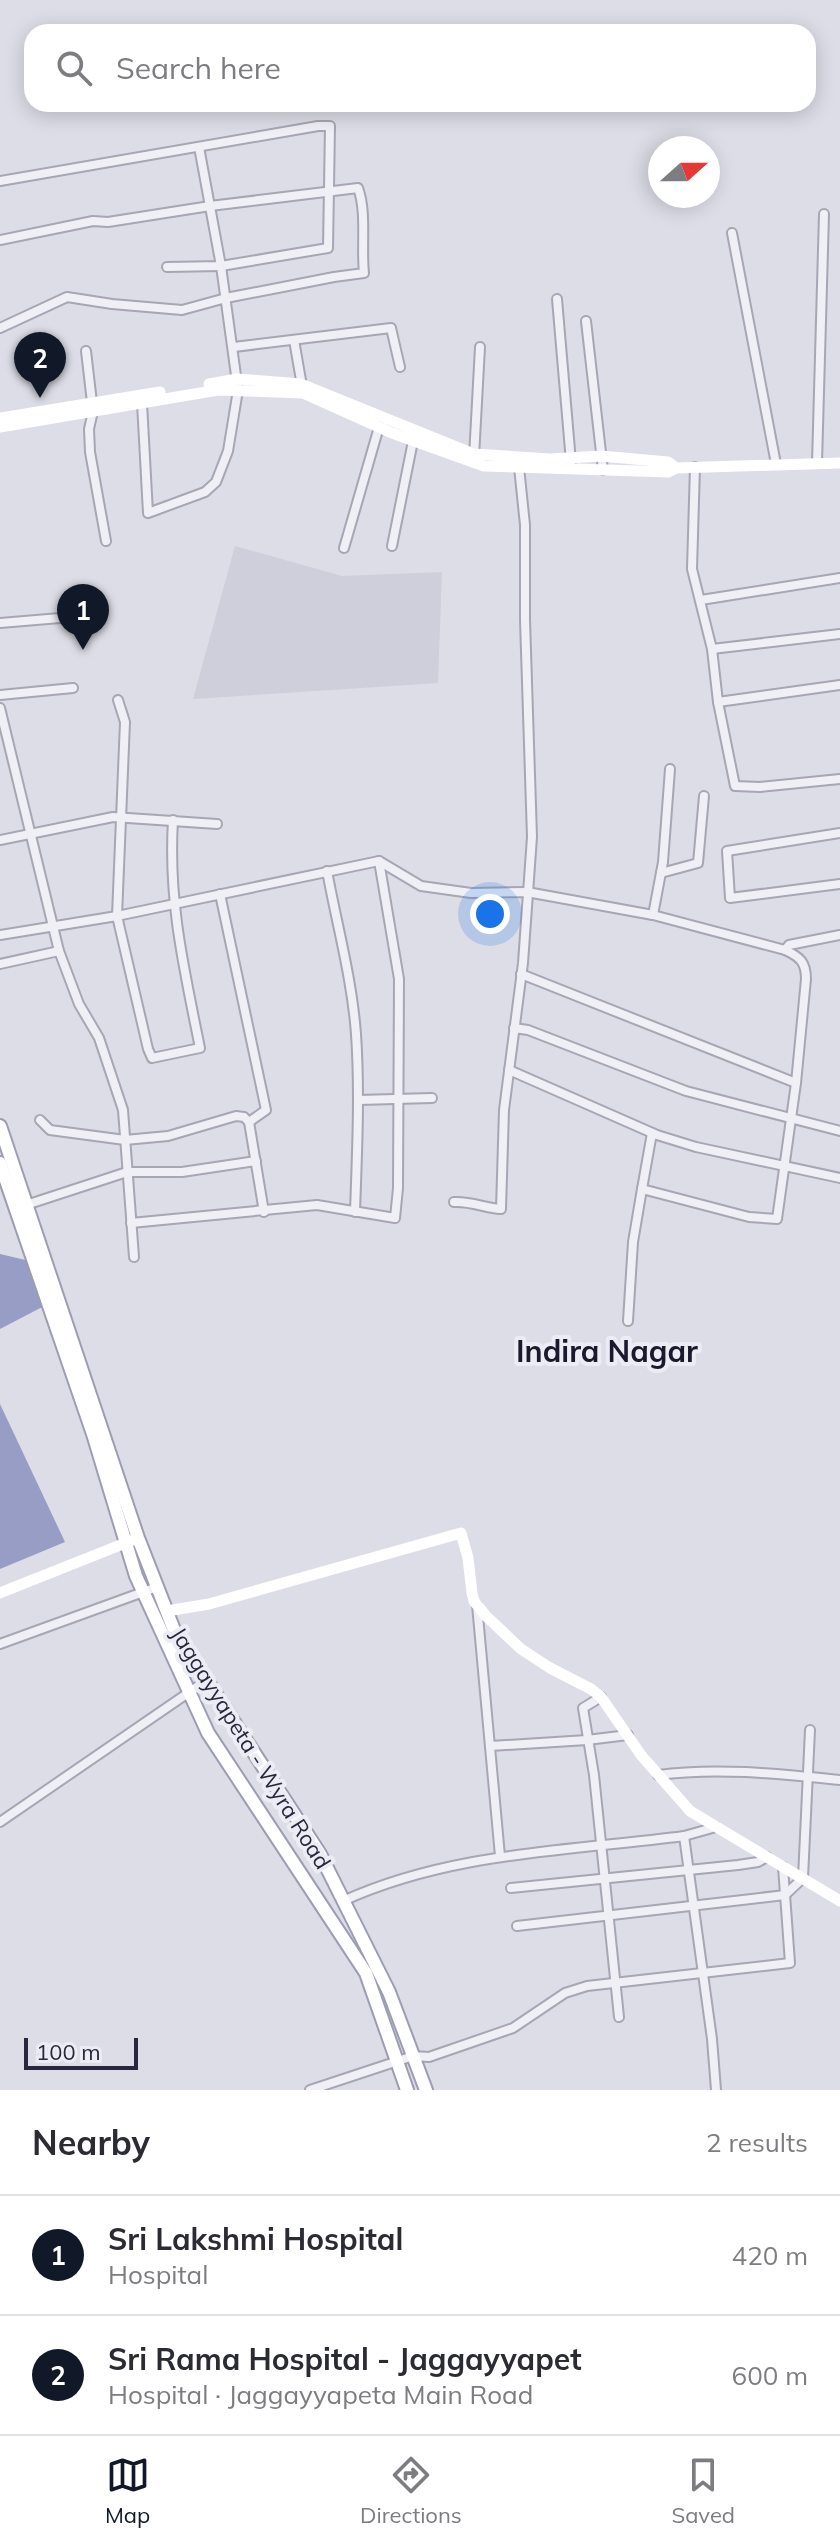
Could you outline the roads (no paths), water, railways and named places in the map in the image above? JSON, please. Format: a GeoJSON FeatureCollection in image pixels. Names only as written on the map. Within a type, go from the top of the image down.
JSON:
{"type":"FeatureCollection","features":[{"type":"Feature","properties":{"kind":"main road"},"geometry":{"type":"LineString","coordinates":[[0,418],[238,385],[302,388],[474,458],[484,466],[571,464],[601,456],[668,462],[676,468]]}},
{"type":"Feature","properties":{"kind":"main road"},"geometry":{"type":"LineString","coordinates":[[0,427],[92,407],[142,403],[238,385]]}},
{"type":"Feature","properties":{"kind":"main road"},"geometry":{"type":"LineString","coordinates":[[302,388],[413,441],[474,458],[571,464],[603,470],[668,472],[676,468],[695,467],[840,463]]}},
{"type":"Feature","properties":{"kind":"main road","name":"Jaggayyapeta - Wyra Road"},"geometry":{"type":"LineString","coordinates":[[0,1126],[7,1178],[26,1205],[132,1540],[157,1587],[174,1630],[320,1854],[389,1992],[426,2090]]}},
{"type":"Feature","properties":{"kind":"main road"},"geometry":{"type":"LineString","coordinates":[[0,1163],[132,1540],[143,1593],[208,1733],[366,1973],[407,2090]]}},
{"type":"Feature","properties":{"kind":"main road"},"geometry":{"type":"LineString","coordinates":[[167,1611],[209,1604],[459,1533],[463,1535],[472,1593],[477,1605],[521,1649],[601,1697],[641,1755],[690,1811],[840,1901]]}},
{"type":"Feature","properties":{"kind":"main road"},"geometry":{"type":"LineString","coordinates":[[0,1593],[132,1540]]}},
{"type":"Feature","properties":{"kind":"street"},"geometry":{"type":"LineString","coordinates":[[0,181],[330,126],[328,248],[221,266],[167,267]]}},
{"type":"Feature","properties":{"kind":"street"},"geometry":{"type":"LineString","coordinates":[[142,403],[148,513],[205,492],[216,482],[228,451],[238,385],[221,266],[199,147]]}},
{"type":"Feature","properties":{"kind":"street"},"geometry":{"type":"LineString","coordinates":[[0,240],[93,221],[108,222],[358,188],[363,201],[361,248],[364,273],[226,298],[182,310],[67,297],[0,328]]}},
{"type":"Feature","properties":{"kind":"street"},"geometry":{"type":"LineString","coordinates":[[817,463],[824,214]]}},
{"type":"Feature","properties":{"kind":"street"},"geometry":{"type":"LineString","coordinates":[[732,233],[776,464]]}},
{"type":"Feature","properties":{"kind":"street"},"geometry":{"type":"LineString","coordinates":[[557,299],[571,464]]}},
{"type":"Feature","properties":{"kind":"street"},"geometry":{"type":"LineString","coordinates":[[586,321],[603,470]]}},
{"type":"Feature","properties":{"kind":"street"},"geometry":{"type":"LineString","coordinates":[[234,347],[391,328],[400,367]]}},
{"type":"Feature","properties":{"kind":"street"},"geometry":{"type":"LineString","coordinates":[[294,340],[302,388]]}},
{"type":"Feature","properties":{"kind":"street"},"geometry":{"type":"LineString","coordinates":[[474,458],[480,347]]}},
{"type":"Feature","properties":{"kind":"street"},"geometry":{"type":"LineString","coordinates":[[86,351],[92,407],[90,452],[106,541]]}},
{"type":"Feature","properties":{"kind":"street"},"geometry":{"type":"LineString","coordinates":[[344,548],[379,427]]}},
{"type":"Feature","properties":{"kind":"street"},"geometry":{"type":"LineString","coordinates":[[392,546],[413,441]]}},
{"type":"Feature","properties":{"kind":"street"},"geometry":{"type":"LineString","coordinates":[[454,1202],[501,1209],[504,1110],[521,974],[532,837],[525,525],[519,467]]}},
{"type":"Feature","properties":{"kind":"street"},"geometry":{"type":"LineString","coordinates":[[695,467],[694,586],[701,600],[712,649],[718,702],[735,786],[760,787],[840,779]]}},
{"type":"Feature","properties":{"kind":"street"},"geometry":{"type":"LineString","coordinates":[[701,600],[840,578]]}},
{"type":"Feature","properties":{"kind":"street"},"geometry":{"type":"LineString","coordinates":[[0,623],[60,618]]}},
{"type":"Feature","properties":{"kind":"street"},"geometry":{"type":"LineString","coordinates":[[712,649],[840,634]]}},
{"type":"Feature","properties":{"kind":"street"},"geometry":{"type":"LineString","coordinates":[[718,702],[840,685]]}},
{"type":"Feature","properties":{"kind":"street"},"geometry":{"type":"LineString","coordinates":[[0,695],[73,688]]}},
{"type":"Feature","properties":{"kind":"street"},"geometry":{"type":"LineString","coordinates":[[118,700],[125,722],[117,916],[152,1058],[200,1048],[173,904],[170,866],[173,820]]}},
{"type":"Feature","properties":{"kind":"street"},"geometry":{"type":"LineString","coordinates":[[0,708],[59,951],[79,1004],[103,1051],[123,1110],[134,1257]]}},
{"type":"Feature","properties":{"kind":"street"},"geometry":{"type":"LineString","coordinates":[[653,915],[661,873],[670,769]]}},
{"type":"Feature","properties":{"kind":"street"},"geometry":{"type":"LineString","coordinates":[[661,873],[698,863],[704,796]]}},
{"type":"Feature","properties":{"kind":"street"},"geometry":{"type":"LineString","coordinates":[[0,840],[120,817],[217,824]]}},
{"type":"Feature","properties":{"kind":"street"},"geometry":{"type":"LineString","coordinates":[[840,833],[727,851],[730,898],[840,884]]}},
{"type":"Feature","properties":{"kind":"street"},"geometry":{"type":"LineString","coordinates":[[131,1223],[317,1205],[395,1218],[400,1098],[399,979],[379,861]]}},
{"type":"Feature","properties":{"kind":"street"},"geometry":{"type":"LineString","coordinates":[[0,935],[117,916],[379,861],[421,886],[471,893],[527,892],[653,915],[785,950],[802,959],[806,967],[796,1083],[777,1219],[749,1217],[642,1189]]}},
{"type":"Feature","properties":{"kind":"street"},"geometry":{"type":"LineString","coordinates":[[327,871],[352,996],[356,1033],[355,1212]]}},
{"type":"Feature","properties":{"kind":"street"},"geometry":{"type":"LineString","coordinates":[[220,894],[266,1110],[249,1122]]}},
{"type":"Feature","properties":{"kind":"street"},"geometry":{"type":"LineString","coordinates":[[785,950],[789,945],[840,935]]}},
{"type":"Feature","properties":{"kind":"street"},"geometry":{"type":"LineString","coordinates":[[0,964],[59,951]]}},
{"type":"Feature","properties":{"kind":"street"},"geometry":{"type":"LineString","coordinates":[[521,974],[796,1083]]}},
{"type":"Feature","properties":{"kind":"street"},"geometry":{"type":"LineString","coordinates":[[514,1028],[528,1030],[686,1091],[840,1131]]}},
{"type":"Feature","properties":{"kind":"street"},"geometry":{"type":"LineString","coordinates":[[509,1070],[652,1133],[696,1147],[840,1178]]}},
{"type":"Feature","properties":{"kind":"street"},"geometry":{"type":"LineString","coordinates":[[358,1100],[432,1098]]}},
{"type":"Feature","properties":{"kind":"street"},"geometry":{"type":"LineString","coordinates":[[40,1120],[50,1130],[125,1140],[168,1136],[236,1116],[244,1117],[249,1122],[264,1212]]}},
{"type":"Feature","properties":{"kind":"street"},"geometry":{"type":"LineString","coordinates":[[628,1321],[633,1242],[652,1133]]}},
{"type":"Feature","properties":{"kind":"street"},"geometry":{"type":"LineString","coordinates":[[26,1205],[127,1172],[182,1172],[256,1161]]}},
{"type":"Feature","properties":{"kind":"street"},"geometry":{"type":"LineString","coordinates":[[0,1644],[157,1587]]}},
{"type":"Feature","properties":{"kind":"street"},"geometry":{"type":"LineString","coordinates":[[477,1605],[500,1856]]}},
{"type":"Feature","properties":{"kind":"street"},"geometry":{"type":"LineString","coordinates":[[0,1822],[207,1680]]}},
{"type":"Feature","properties":{"kind":"street"},"geometry":{"type":"LineString","coordinates":[[601,1697],[583,1708],[594,1775],[619,2017]]}},
{"type":"Feature","properties":{"kind":"street"},"geometry":{"type":"LineString","coordinates":[[517,1926],[785,1895],[803,1878],[810,1730]]}},
{"type":"Feature","properties":{"kind":"street"},"geometry":{"type":"LineString","coordinates":[[490,1746],[629,1735]]}},
{"type":"Feature","properties":{"kind":"street"},"geometry":{"type":"LineString","coordinates":[[658,1775],[683,1772],[840,1780]]}},
{"type":"Feature","properties":{"kind":"street"},"geometry":{"type":"LineString","coordinates":[[343,1901],[410,1877],[468,1861],[684,1836],[716,1827]]}},
{"type":"Feature","properties":{"kind":"street"},"geometry":{"type":"LineString","coordinates":[[684,1836],[716,2090]]}},
{"type":"Feature","properties":{"kind":"street"},"geometry":{"type":"LineString","coordinates":[[511,1888],[689,1871],[758,1862],[767,1857]]}},
{"type":"Feature","properties":{"kind":"street"},"geometry":{"type":"LineString","coordinates":[[310,2090],[413,2056],[429,2057],[513,2028],[565,1993],[587,1986],[790,1963],[783,1867]]}},
{"type":"Feature","properties":{"kind":"water"},"geometry":{"type":"Polygon","coordinates":[[[0,1254],[34,1262],[48,1304],[0,1329],[0,1254]]]}},
{"type":"Feature","properties":{"kind":"water"},"geometry":{"type":"Polygon","coordinates":[[[0,1404],[65,1542],[0,1569],[0,1404]]]}},
{"type":"Feature","properties":{"kind":"place","name":"Sri Rama Hospital - Jaggayyapet"},"geometry":{"type":"Point","coordinates":[40,398]}},
{"type":"Feature","properties":{"kind":"place","name":"Sri Lakshmi Hospital"},"geometry":{"type":"Point","coordinates":[83,650]}},
{"type":"Feature","properties":{"kind":"district","name":"Indira Nagar"},"geometry":{"type":"Point","coordinates":[607,1351]}}]}
